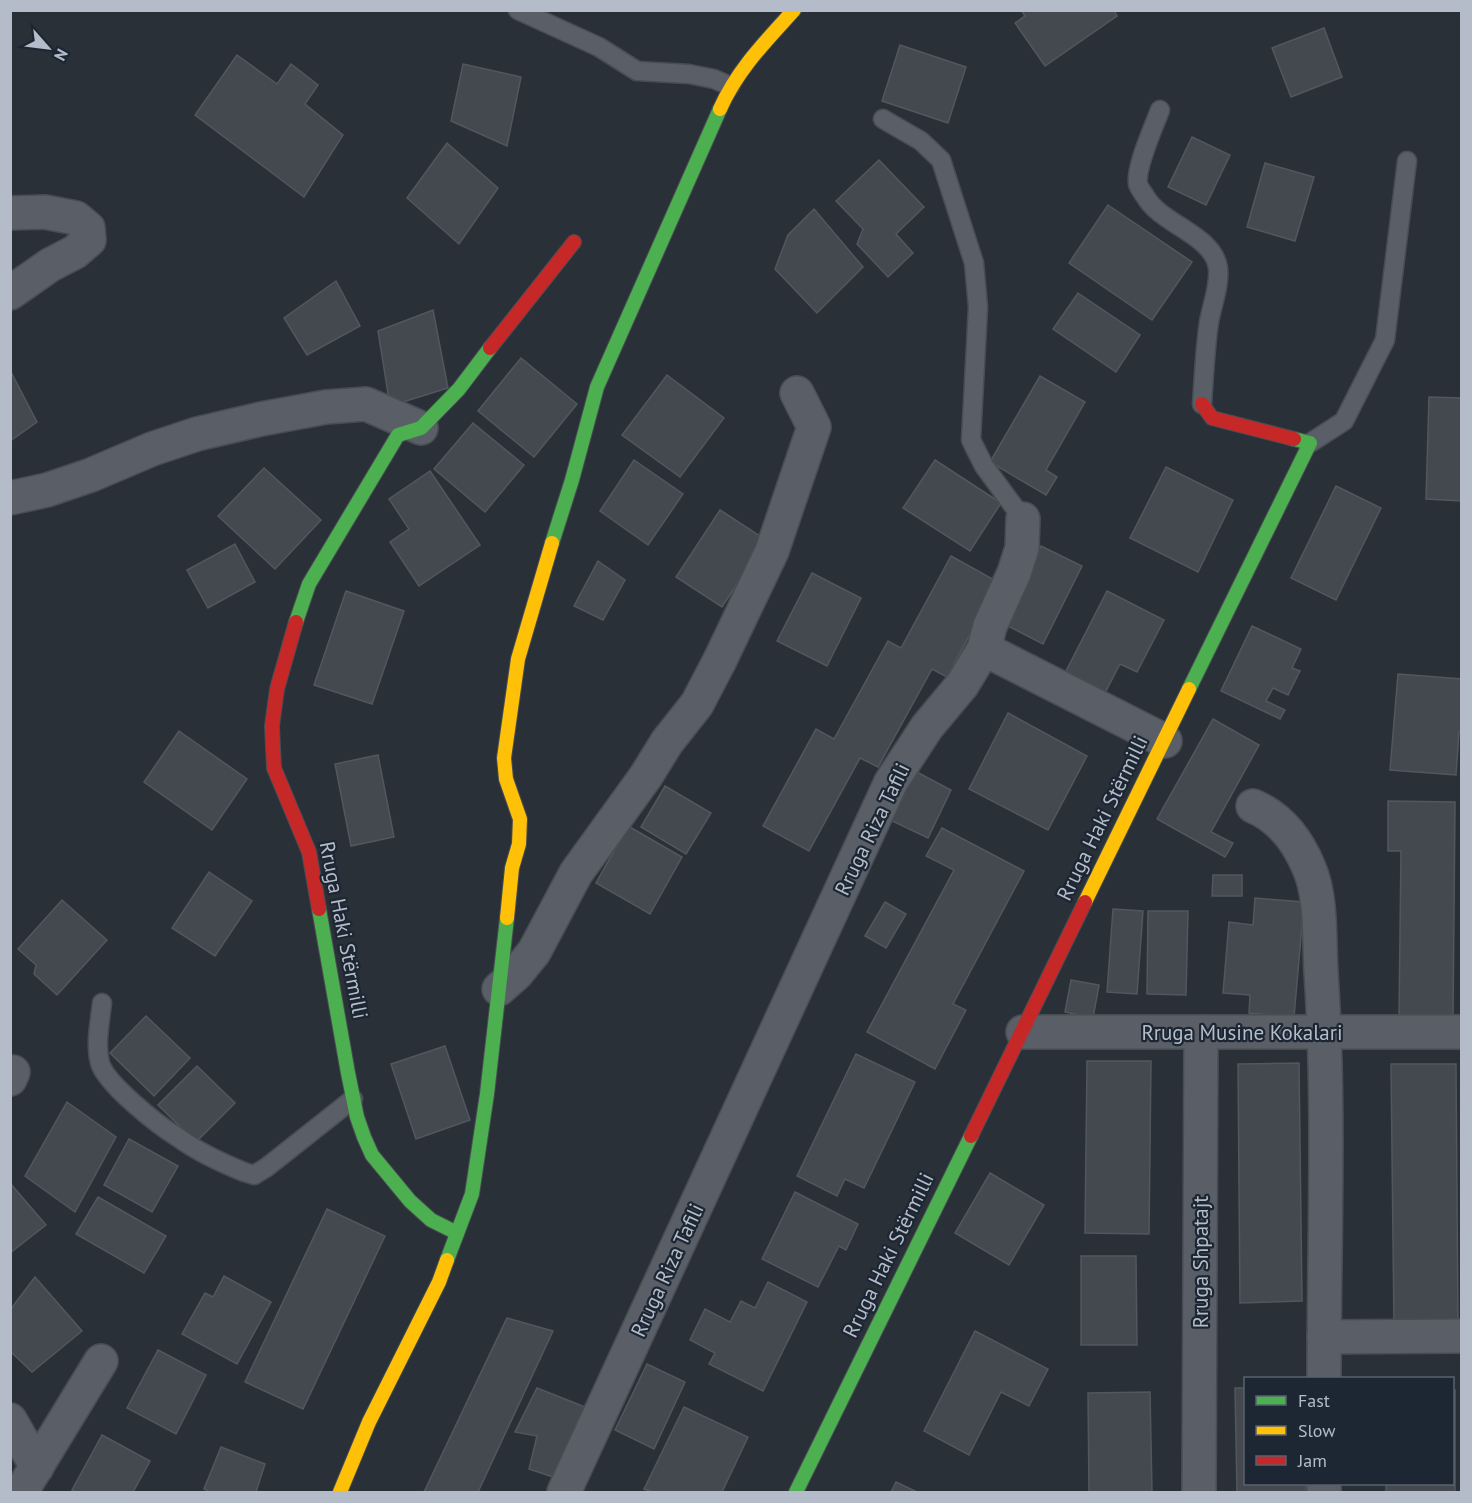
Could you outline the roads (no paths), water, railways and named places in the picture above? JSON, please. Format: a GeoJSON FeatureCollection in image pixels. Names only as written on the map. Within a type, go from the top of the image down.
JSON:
{"type":"FeatureCollection","features":[{"type":"Feature","properties":{"kind":"street"},"geometry":{"type":"LineString","coordinates":[[347,1490],[369,1422],[439,1282],[472,1194],[487,1094],[512,868],[519,844],[520,819],[506,779],[504,758],[518,659],[572,480],[597,387],[730,86],[752,56],[794,10]]}},
{"type":"Feature","properties":{"kind":"street"},"geometry":{"type":"LineString","coordinates":[[10,213],[45,212],[76,218],[88,228],[89,240],[75,252],[50,265],[10,293]]}},
{"type":"Feature","properties":{"kind":"street"},"geometry":{"type":"LineString","coordinates":[[10,498],[47,490],[80,479],[152,449],[197,434],[326,407],[366,404],[421,428],[459,389],[508,323],[574,242]]}},
{"type":"Feature","properties":{"kind":"street"},"geometry":{"type":"LineString","coordinates":[[499,989],[516,974],[534,952],[576,873],[646,776],[667,742],[697,704],[720,660],[772,551],[814,427],[797,393]]}},
{"type":"Feature","properties":{"kind":"street"},"geometry":{"type":"LineString","coordinates":[[1202,404],[1212,418],[1310,443]]}},
{"type":"Feature","properties":{"kind":"street","name":"Rruga Haki Stërmilli"},"geometry":{"type":"LineString","coordinates":[[421,428],[398,435],[309,584],[277,689],[272,726],[274,768],[309,852],[357,1117],[372,1155],[410,1201],[431,1220],[458,1233]]}},
{"type":"Feature","properties":{"kind":"street","name":"Rruga Haki Stërmilli"},"geometry":{"type":"LineString","coordinates":[[796,1492],[1310,443]]}},
{"type":"Feature","properties":{"kind":"street","name":"Rruga Riza Tafili"},"geometry":{"type":"LineString","coordinates":[[564,1492],[891,782],[927,727],[962,685],[984,649],[990,626],[1017,565],[1022,548],[1023,519]]}},
{"type":"Feature","properties":{"kind":"street"},"geometry":{"type":"LineString","coordinates":[[984,649],[1165,741]]}},
{"type":"Feature","properties":{"kind":"street"},"geometry":{"type":"LineString","coordinates":[[1253,806],[1264,811],[1289,831],[1310,870],[1316,896],[1325,1032],[1324,1377]]}},
{"type":"Feature","properties":{"kind":"street","name":"Rruga Musine Kokalari"},"geometry":{"type":"LineString","coordinates":[[1023,1032],[1461,1032]]}},
{"type":"Feature","properties":{"kind":"street","name":"Rruga Shpatajt"},"geometry":{"type":"LineString","coordinates":[[1199,1492],[1201,1032]]}},
{"type":"Feature","properties":{"kind":"street"},"geometry":{"type":"LineString","coordinates":[[1324,1337],[1461,1336]]}},
{"type":"Feature","properties":{"kind":"street"},"geometry":{"type":"LineString","coordinates":[[29,1480],[101,1361]]}},
{"type":"Feature","properties":{"kind":"street"},"geometry":{"type":"LineString","coordinates":[[10,1420],[29,1480]]}},
{"type":"Feature","properties":{"kind":"lane"},"geometry":{"type":"LineString","coordinates":[[518,10],[599,46],[637,71],[689,74],[714,79],[730,86]]}},
{"type":"Feature","properties":{"kind":"lane"},"geometry":{"type":"LineString","coordinates":[[1160,110],[1143,152],[1138,184],[1150,205],[1168,221],[1199,240],[1211,252],[1218,267],[1206,344],[1202,404]]}},
{"type":"Feature","properties":{"kind":"lane","name":"Rruga Riza Tafili"},"geometry":{"type":"LineString","coordinates":[[883,119],[921,141],[941,160],[974,263],[978,307],[970,440],[984,466],[1023,519]]}},
{"type":"Feature","properties":{"kind":"lane","name":"Rruga Haki Stërmilli"},"geometry":{"type":"LineString","coordinates":[[1310,443],[1344,420],[1385,340],[1407,161]]}},
{"type":"Feature","properties":{"kind":"lane"},"geometry":{"type":"LineString","coordinates":[[102,1003],[99,1053],[100,1063],[108,1078],[138,1107],[179,1139],[244,1172],[254,1175],[267,1167],[354,1099]]}}]}
